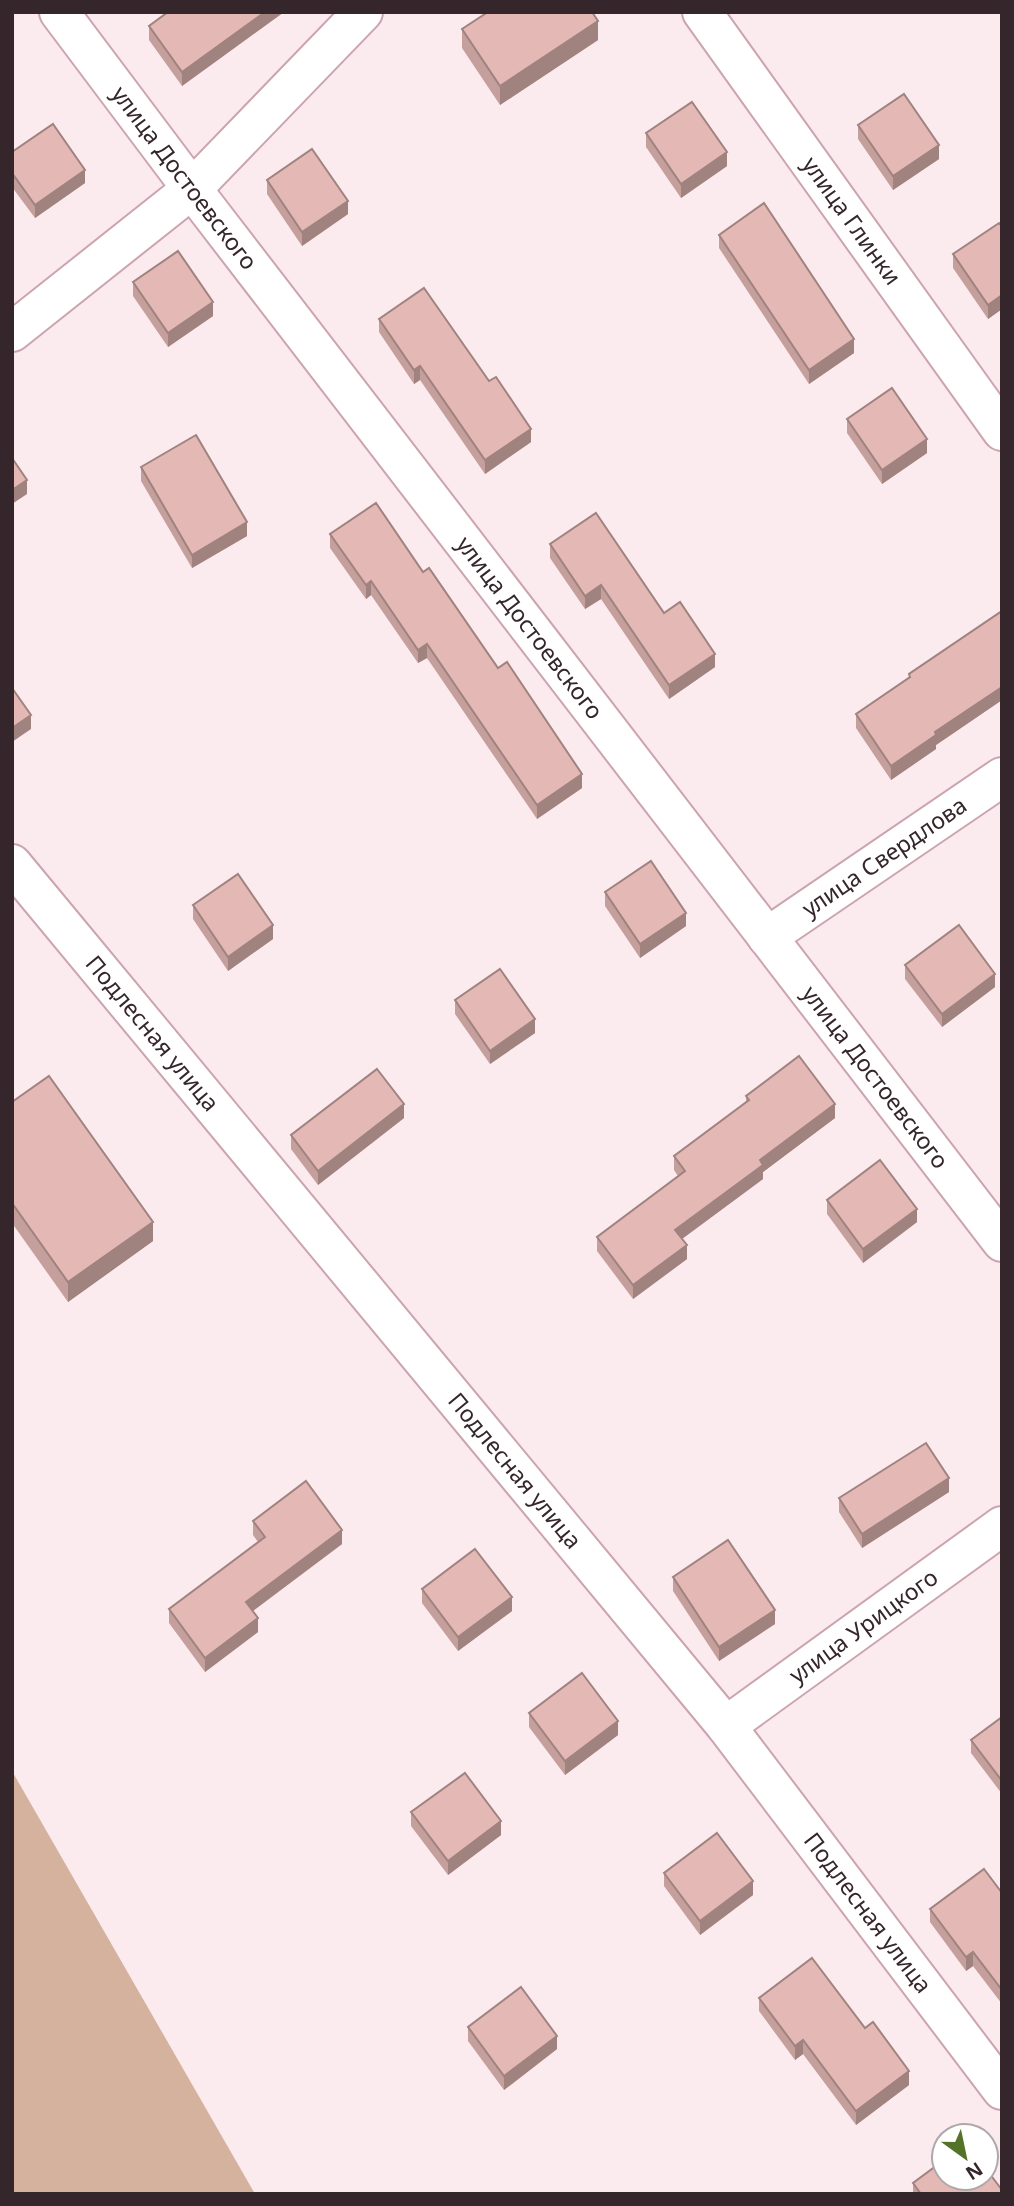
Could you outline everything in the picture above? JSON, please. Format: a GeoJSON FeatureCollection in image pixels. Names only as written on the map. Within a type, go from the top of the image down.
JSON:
{"type":"FeatureCollection","features":[{"type":"Feature","properties":{"kind":"street","name":"улица Достоевского"},"geometry":{"type":"LineString","coordinates":[[59,12],[192,190],[1002,1242]]}},
{"type":"Feature","properties":{"kind":"street"},"geometry":{"type":"LineString","coordinates":[[12,332],[192,190],[363,12]]}},
{"type":"Feature","properties":{"kind":"street","name":"улица Глинки"},"geometry":{"type":"LineString","coordinates":[[702,12],[1002,431]]}},
{"type":"Feature","properties":{"kind":"street","name":"улица Свердлова"},"geometry":{"type":"LineString","coordinates":[[767,937],[1002,777]]}},
{"type":"Feature","properties":{"kind":"street","name":"Подлесная улица"},"geometry":{"type":"LineString","coordinates":[[12,864],[726,1726],[1002,2090]]}},
{"type":"Feature","properties":{"kind":"street","name":"улица Урицкого"},"geometry":{"type":"LineString","coordinates":[[726,1726],[1002,1526]]}},
{"type":"Feature","properties":{"kind":"shaded area"},"geometry":{"type":"Polygon","coordinates":[[[12,1771],[255,2194],[12,2194],[12,1771]]]}},
{"type":"Feature","properties":{"kind":"building"},"geometry":{"type":"Polygon","coordinates":[[[168,12],[265,12],[182,72],[149,26],[168,12]]]}},
{"type":"Feature","properties":{"kind":"building"},"geometry":{"type":"Polygon","coordinates":[[[488,12],[592,12],[598,21],[500,86],[462,29],[488,12]]]}},
{"type":"Feature","properties":{"kind":"building"},"geometry":{"type":"Polygon","coordinates":[[[904,94],[939,145],[893,176],[858,125],[904,94]]]}},
{"type":"Feature","properties":{"kind":"building"},"geometry":{"type":"Polygon","coordinates":[[[692,102],[727,152],[681,184],[646,133],[692,102]]]}},
{"type":"Feature","properties":{"kind":"building"},"geometry":{"type":"Polygon","coordinates":[[[53,124],[85,170],[35,205],[12,173],[12,152],[53,124]]]}},
{"type":"Feature","properties":{"kind":"building"},"geometry":{"type":"Polygon","coordinates":[[[312,149],[348,201],[302,232],[267,180],[312,149]]]}},
{"type":"Feature","properties":{"kind":"building"},"geometry":{"type":"Polygon","coordinates":[[[764,203],[854,339],[809,370],[719,235],[764,203]]]}},
{"type":"Feature","properties":{"kind":"building"},"geometry":{"type":"Polygon","coordinates":[[[999,223],[1002,227],[1002,295],[988,305],[953,254],[999,223]]]}},
{"type":"Feature","properties":{"kind":"building"},"geometry":{"type":"Polygon","coordinates":[[[178,251],[213,302],[168,333],[133,282],[178,251]]]}},
{"type":"Feature","properties":{"kind":"building"},"geometry":{"type":"Polygon","coordinates":[[[424,288],[489,381],[496,377],[531,429],[485,460],[420,366],[414,370],[379,319],[424,288]]]}},
{"type":"Feature","properties":{"kind":"building"},"geometry":{"type":"Polygon","coordinates":[[[892,388],[927,439],[882,470],[847,419],[892,388]]]}},
{"type":"Feature","properties":{"kind":"building"},"geometry":{"type":"Polygon","coordinates":[[[196,435],[247,522],[192,555],[141,467],[196,435]]]}},
{"type":"Feature","properties":{"kind":"building"},"geometry":{"type":"Polygon","coordinates":[[[12,458],[27,480],[12,490],[12,458]]]}},
{"type":"Feature","properties":{"kind":"building"},"geometry":{"type":"Polygon","coordinates":[[[376,503],[423,572],[429,568],[498,668],[507,662],[582,774],[537,805],[427,644],[418,650],[371,581],[366,585],[330,534],[376,503]]]}},
{"type":"Feature","properties":{"kind":"building"},"geometry":{"type":"Polygon","coordinates":[[[596,513],[664,613],[680,602],[715,654],[669,685],[601,585],[585,596],[550,544],[596,513]]]}},
{"type":"Feature","properties":{"kind":"building"},"geometry":{"type":"Polygon","coordinates":[[[1002,611],[1002,687],[935,732],[936,735],[891,766],[856,714],[910,677],[909,674],[1002,611]]]}},
{"type":"Feature","properties":{"kind":"building"},"geometry":{"type":"Polygon","coordinates":[[[12,688],[31,715],[12,728],[12,688]]]}},
{"type":"Feature","properties":{"kind":"building"},"geometry":{"type":"Polygon","coordinates":[[[651,861],[686,913],[640,944],[605,892],[651,861]]]}},
{"type":"Feature","properties":{"kind":"building"},"geometry":{"type":"Polygon","coordinates":[[[238,874],[273,925],[228,957],[193,905],[238,874]]]}},
{"type":"Feature","properties":{"kind":"building"},"geometry":{"type":"Polygon","coordinates":[[[959,925],[995,974],[942,1014],[905,965],[959,925]]]}},
{"type":"Feature","properties":{"kind":"building"},"geometry":{"type":"Polygon","coordinates":[[[500,969],[535,1019],[490,1051],[455,1000],[500,969]]]}},
{"type":"Feature","properties":{"kind":"building"},"geometry":{"type":"Polygon","coordinates":[[[799,1056],[835,1104],[760,1160],[763,1165],[675,1230],[687,1245],[633,1285],[597,1237],[685,1171],[674,1156],[749,1100],[746,1096],[799,1056]]]}},
{"type":"Feature","properties":{"kind":"building"},"geometry":{"type":"Polygon","coordinates":[[[377,1069],[404,1104],[318,1171],[291,1135],[377,1069]]]}},
{"type":"Feature","properties":{"kind":"building"},"geometry":{"type":"Polygon","coordinates":[[[49,1076],[153,1222],[68,1282],[12,1203],[12,1102],[49,1076]]]}},
{"type":"Feature","properties":{"kind":"building"},"geometry":{"type":"Polygon","coordinates":[[[880,1160],[917,1209],[863,1249],[827,1200],[880,1160]]]}},
{"type":"Feature","properties":{"kind":"building"},"geometry":{"type":"Polygon","coordinates":[[[926,1443],[949,1478],[862,1534],[839,1498],[926,1443]]]}},
{"type":"Feature","properties":{"kind":"building"},"geometry":{"type":"Polygon","coordinates":[[[306,1481],[342,1530],[246,1602],[258,1618],[205,1658],[169,1609],[265,1537],[253,1521],[306,1481]]]}},
{"type":"Feature","properties":{"kind":"building"},"geometry":{"type":"Polygon","coordinates":[[[728,1540],[775,1610],[719,1647],[673,1577],[728,1540]]]}},
{"type":"Feature","properties":{"kind":"building"},"geometry":{"type":"Polygon","coordinates":[[[475,1549],[512,1597],[458,1637],[422,1589],[475,1549]]]}},
{"type":"Feature","properties":{"kind":"building"},"geometry":{"type":"Polygon","coordinates":[[[582,1673],[618,1721],[565,1761],[529,1713],[582,1673]]]}},
{"type":"Feature","properties":{"kind":"building"},"geometry":{"type":"Polygon","coordinates":[[[1002,1717],[1002,1781],[971,1740],[1002,1717]]]}},
{"type":"Feature","properties":{"kind":"building"},"geometry":{"type":"Polygon","coordinates":[[[465,1773],[501,1821],[448,1861],[411,1812],[465,1773]]]}},
{"type":"Feature","properties":{"kind":"building"},"geometry":{"type":"Polygon","coordinates":[[[717,1833],[753,1881],[700,1921],[664,1873],[717,1833]]]}},
{"type":"Feature","properties":{"kind":"building"},"geometry":{"type":"Polygon","coordinates":[[[984,1869],[1002,1893],[1002,1990],[973,1952],[966,1957],[930,1909],[984,1869]]]}},
{"type":"Feature","properties":{"kind":"building"},"geometry":{"type":"Polygon","coordinates":[[[812,1958],[865,2028],[873,2022],[909,2071],[856,2111],[803,2040],[795,2046],[759,1998],[812,1958]]]}},
{"type":"Feature","properties":{"kind":"building"},"geometry":{"type":"Polygon","coordinates":[[[521,1987],[557,2036],[504,2076],[468,2027],[521,1987]]]}},
{"type":"Feature","properties":{"kind":"building"},"geometry":{"type":"Polygon","coordinates":[[[930,2170],[930,2192],[1000,2192],[1000,2187],[1002,2194],[921,2194],[913,2183],[930,2170]]]}}]}
